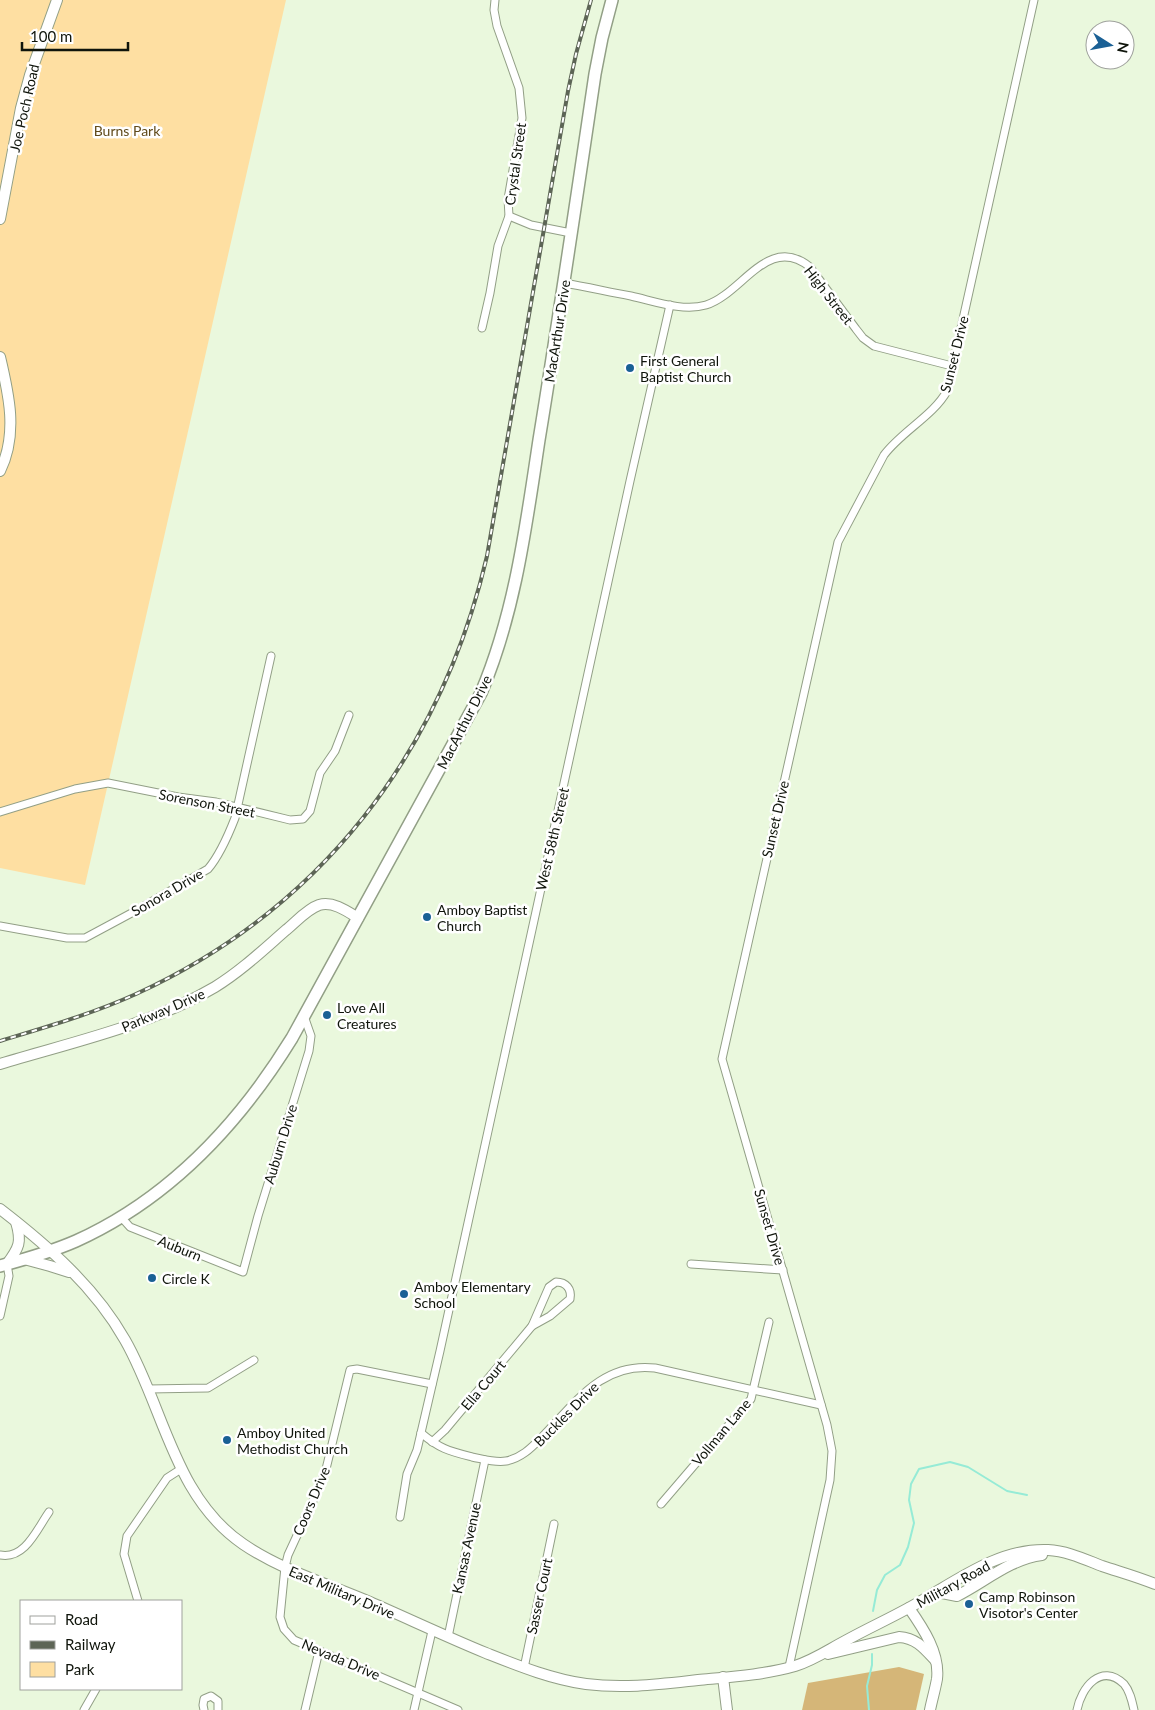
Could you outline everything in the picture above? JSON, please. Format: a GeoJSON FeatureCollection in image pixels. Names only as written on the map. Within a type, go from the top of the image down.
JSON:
{"type":"FeatureCollection","features":[{"type":"Feature","properties":{"kind":"main road","name":"MacArthur Drive"},"geometry":{"type":"LineString","coordinates":[[4,1265],[75,1241],[121,1217],[173,1180],[229,1126],[263,1083],[304,1016],[482,694],[493,666],[519,569],[595,74],[612,0]]}},
{"type":"Feature","properties":{"kind":"street","name":"Joe Poch Road"},"geometry":{"type":"LineString","coordinates":[[0,219],[21,108],[30,75],[57,0]]}},
{"type":"Feature","properties":{"kind":"street","name":"Crystal Street"},"geometry":{"type":"LineString","coordinates":[[482,328],[498,246],[509,216],[508,199],[522,118],[517,78],[497,26],[494,10],[495,0]]}},
{"type":"Feature","properties":{"kind":"street","name":"Sunset Drive"},"geometry":{"type":"LineString","coordinates":[[790,1667],[831,1473],[831,1444],[722,1059],[838,542],[843,529],[884,455],[892,445],[943,399],[947,391],[1034,0]]}},
{"type":"Feature","properties":{"kind":"street"},"geometry":{"type":"LineString","coordinates":[[509,216],[530,225],[571,233]]}},
{"type":"Feature","properties":{"kind":"street","name":"High Street"},"geometry":{"type":"LineString","coordinates":[[564,283],[670,304],[697,307],[707,305],[727,294],[765,262],[781,256],[790,257],[800,260],[810,267],[856,329],[874,346],[952,366]]}},
{"type":"Feature","properties":{"kind":"street","name":"West 58th Street"},"geometry":{"type":"LineString","coordinates":[[400,1517],[407,1474],[417,1450],[421,1433],[670,304]]}},
{"type":"Feature","properties":{"kind":"street"},"geometry":{"type":"LineString","coordinates":[[0,357],[7,389],[10,426],[7,453],[0,471]]}},
{"type":"Feature","properties":{"kind":"street","name":"Sonora Drive"},"geometry":{"type":"LineString","coordinates":[[0,926],[81,939],[92,935],[208,869],[214,862],[228,836],[237,807],[271,656]]}},
{"type":"Feature","properties":{"kind":"street","name":"Sorenson Street"},"geometry":{"type":"LineString","coordinates":[[0,812],[75,789],[108,783],[178,797],[216,802],[290,820],[303,819],[310,812],[320,773],[335,751],[349,716]]}},
{"type":"Feature","properties":{"kind":"street","name":"Parkway Drive"},"geometry":{"type":"LineString","coordinates":[[0,1064],[136,1023],[184,1004],[238,972],[317,906],[324,904],[335,906],[358,918]]}},
{"type":"Feature","properties":{"kind":"street","name":"Auburn Drive"},"geometry":{"type":"LineString","coordinates":[[243,1272],[309,1051],[311,1036],[304,1016]]}},
{"type":"Feature","properties":{"kind":"street","name":"East Military Drive"},"geometry":{"type":"LineString","coordinates":[[0,1209],[50,1251],[93,1293],[114,1321],[136,1359],[182,1469],[198,1498],[218,1523],[243,1544],[285,1567],[432,1631],[524,1668],[557,1679],[608,1686],[652,1685],[764,1672],[790,1667]]}},
{"type":"Feature","properties":{"kind":"street","name":"Auburn"},"geometry":{"type":"LineString","coordinates":[[121,1217],[130,1227],[243,1272]]}},
{"type":"Feature","properties":{"kind":"street"},"geometry":{"type":"LineString","coordinates":[[0,1316],[9,1276],[4,1265],[19,1245],[19,1234],[15,1221]]}},
{"type":"Feature","properties":{"kind":"street"},"geometry":{"type":"LineString","coordinates":[[24,1259],[73,1274]]}},
{"type":"Feature","properties":{"kind":"street"},"geometry":{"type":"LineString","coordinates":[[691,1264],[783,1270]]}},
{"type":"Feature","properties":{"kind":"street","name":"Ella Court"},"geometry":{"type":"LineString","coordinates":[[432,1442],[445,1430],[532,1326],[542,1299],[550,1285],[556,1282],[565,1283],[571,1294],[569,1301],[550,1316],[532,1326]]}},
{"type":"Feature","properties":{"kind":"street","name":"Vollman Lane"},"geometry":{"type":"LineString","coordinates":[[661,1504],[751,1399],[769,1322]]}},
{"type":"Feature","properties":{"kind":"street"},"geometry":{"type":"LineString","coordinates":[[149,1389],[208,1388],[254,1360]]}},
{"type":"Feature","properties":{"kind":"street","name":"Buckles Drive"},"geometry":{"type":"LineString","coordinates":[[432,1442],[448,1451],[485,1460],[505,1461],[516,1458],[526,1453],[588,1389],[608,1375],[622,1370],[655,1368],[821,1405]]}},
{"type":"Feature","properties":{"kind":"street","name":"Coors Drive"},"geometry":{"type":"LineString","coordinates":[[285,1567],[288,1554],[326,1469],[350,1370],[357,1369],[432,1384]]}},
{"type":"Feature","properties":{"kind":"street"},"geometry":{"type":"LineString","coordinates":[[421,1433],[432,1442]]}},
{"type":"Feature","properties":{"kind":"street","name":"Kansas Avenue"},"geometry":{"type":"LineString","coordinates":[[448,1637],[485,1460]]}},
{"type":"Feature","properties":{"kind":"street"},"geometry":{"type":"LineString","coordinates":[[138,1600],[124,1554],[127,1536],[167,1478],[182,1469]]}},
{"type":"Feature","properties":{"kind":"street"},"geometry":{"type":"LineString","coordinates":[[0,1555],[13,1555],[24,1548],[49,1512]]}},
{"type":"Feature","properties":{"kind":"street","name":"Sasser Court"},"geometry":{"type":"LineString","coordinates":[[524,1668],[554,1524]]}},
{"type":"Feature","properties":{"kind":"street","name":"Military Road"},"geometry":{"type":"LineString","coordinates":[[790,1667],[822,1655],[841,1643],[909,1608],[984,1564],[1018,1553],[1034,1550],[1065,1553],[1155,1584]]}},
{"type":"Feature","properties":{"kind":"street"},"geometry":{"type":"LineString","coordinates":[[936,1592],[957,1596],[1007,1566],[1041,1556],[1064,1557],[1107,1571],[1123,1572]]}},
{"type":"Feature","properties":{"kind":"street","name":"Nevada Drive"},"geometry":{"type":"LineString","coordinates":[[285,1567],[281,1598],[281,1622],[291,1637],[318,1651],[458,1710]]}},
{"type":"Feature","properties":{"kind":"street"},"geometry":{"type":"LineString","coordinates":[[909,1608],[924,1628],[935,1660],[937,1678],[930,1710]]}},
{"type":"Feature","properties":{"kind":"street"},"geometry":{"type":"LineString","coordinates":[[414,1710],[432,1631]]}},
{"type":"Feature","properties":{"kind":"street"},"geometry":{"type":"LineString","coordinates":[[822,1655],[846,1651],[899,1637],[907,1637],[918,1643],[935,1660]]}},
{"type":"Feature","properties":{"kind":"street"},"geometry":{"type":"LineString","coordinates":[[305,1710],[318,1651]]}},
{"type":"Feature","properties":{"kind":"street"},"geometry":{"type":"LineString","coordinates":[[1077,1710],[1080,1698],[1089,1683],[1098,1677],[1106,1676],[1113,1677],[1124,1684],[1128,1690],[1134,1710]]}},
{"type":"Feature","properties":{"kind":"street"},"geometry":{"type":"LineString","coordinates":[[723,1677],[726,1710]]}},
{"type":"Feature","properties":{"kind":"street"},"geometry":{"type":"LineString","coordinates":[[84,1710],[95,1690]]}},
{"type":"Feature","properties":{"kind":"street"},"geometry":{"type":"LineString","coordinates":[[204,1710],[204,1699],[211,1696],[218,1701],[218,1710]]}},
{"type":"Feature","properties":{"kind":"green space","name":"Burns Park"},"geometry":{"type":"Polygon","coordinates":[[[0,0],[286,0],[85,885],[0,868],[0,0]]]}},
{"type":"Feature","properties":{"kind":"shaded area"},"geometry":{"type":"Polygon","coordinates":[[[899,1667],[924,1674],[916,1710],[802,1710],[808,1683],[899,1667]]]}},
{"type":"Feature","properties":{"kind":"waterway"},"geometry":{"type":"LineString","coordinates":[[873,1611],[877,1590],[885,1575],[900,1565],[908,1547],[914,1523],[909,1500],[911,1484],[919,1469],[950,1462],[968,1467],[1007,1491],[1027,1495]]}},
{"type":"Feature","properties":{"kind":"waterway"},"geometry":{"type":"LineString","coordinates":[[869,1710],[867,1686],[872,1665],[872,1654]]}},
{"type":"Feature","properties":{"kind":"railway"},"geometry":{"type":"LineString","coordinates":[[0,1041],[86,1014],[119,1001],[202,959],[262,917],[316,870],[364,817],[405,759],[439,696],[466,628],[487,556],[568,91],[591,0]]}},
{"type":"Feature","properties":{"kind":"place","name":"First General Baptist Church"},"geometry":{"type":"Point","coordinates":[630,368]}},
{"type":"Feature","properties":{"kind":"place","name":"Amboy Baptist Church"},"geometry":{"type":"Point","coordinates":[427,917]}},
{"type":"Feature","properties":{"kind":"place","name":"Love All Creatures"},"geometry":{"type":"Point","coordinates":[327,1015]}},
{"type":"Feature","properties":{"kind":"place","name":"Circle K"},"geometry":{"type":"Point","coordinates":[152,1278]}},
{"type":"Feature","properties":{"kind":"place","name":"Amboy Elementary School"},"geometry":{"type":"Point","coordinates":[404,1294]}},
{"type":"Feature","properties":{"kind":"place","name":"Amboy United Methodist Church"},"geometry":{"type":"Point","coordinates":[227,1440]}},
{"type":"Feature","properties":{"kind":"place","name":"Camp Robinson Visotor's Center"},"geometry":{"type":"Point","coordinates":[969,1604]}}]}
